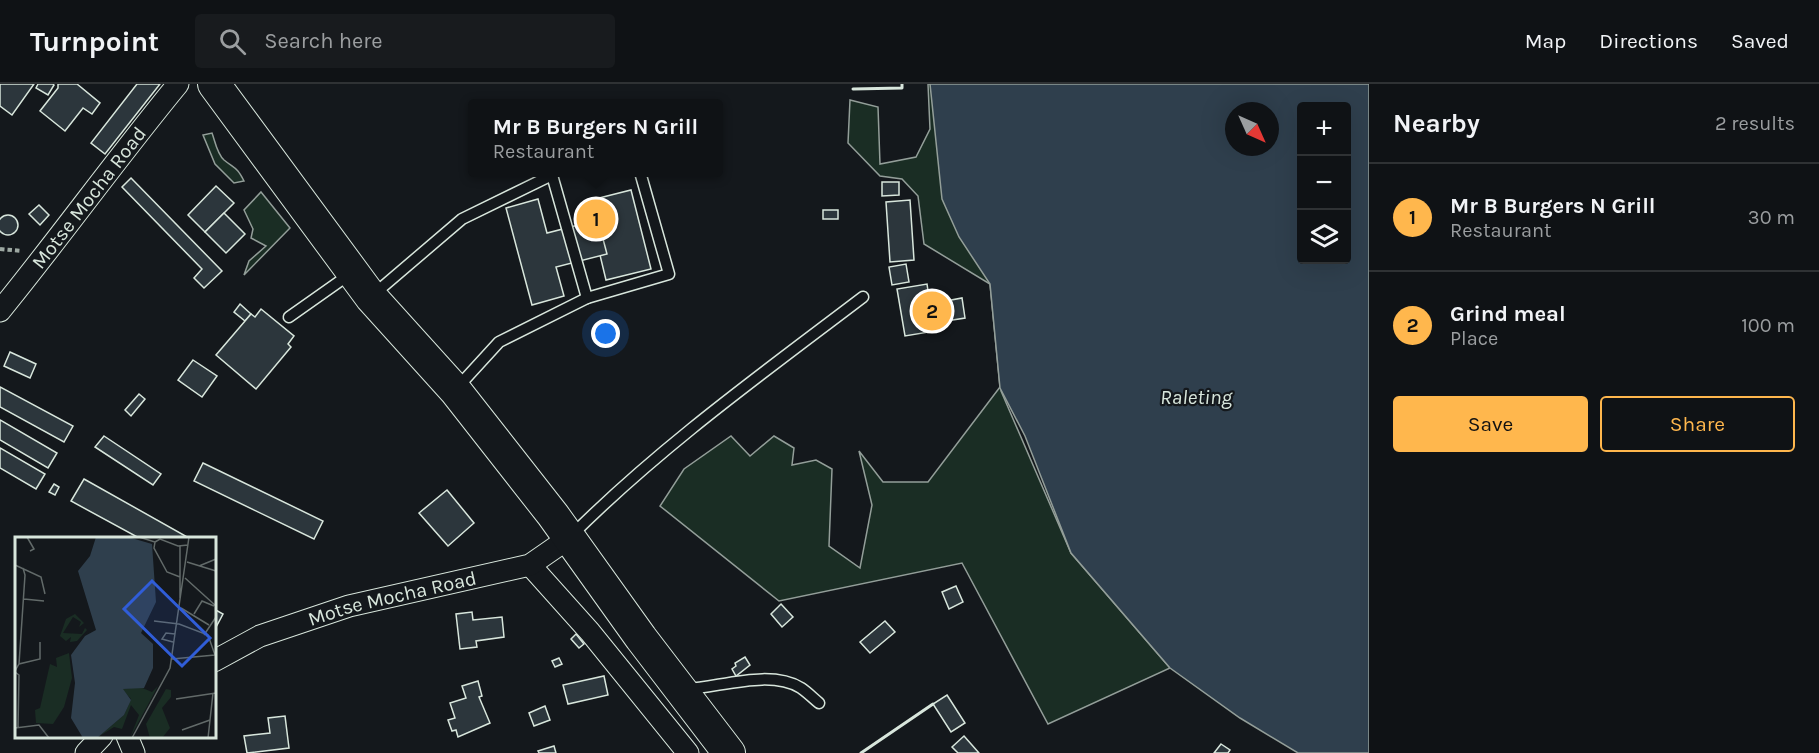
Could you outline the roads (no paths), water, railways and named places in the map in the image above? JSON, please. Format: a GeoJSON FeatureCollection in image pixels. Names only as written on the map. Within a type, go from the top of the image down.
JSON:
{"type":"FeatureCollection","features":[{"type":"Feature","properties":{"kind":"main road"},"geometry":{"type":"LineString","coordinates":[[214,84],[362,284],[455,390],[569,538],[729,753]]}},
{"type":"Feature","properties":{"kind":"street","name":"Motse Mocha Road"},"geometry":{"type":"LineString","coordinates":[[0,311],[178,84]]}},
{"type":"Feature","properties":{"kind":"street","name":"Motse Mocha Road"},"geometry":{"type":"LineString","coordinates":[[216,660],[260,636],[349,606],[530,565],[569,538]]}},
{"type":"Feature","properties":{"kind":"street"},"geometry":{"type":"LineString","coordinates":[[530,565],[590,632],[688,753]]}},
{"type":"Feature","properties":{"kind":"street"},"geometry":{"type":"LineString","coordinates":[[86,753],[100,738]]}},
{"type":"Feature","properties":{"kind":"street"},"geometry":{"type":"LineString","coordinates":[[128,738],[134,753]]}},
{"type":"Feature","properties":{"kind":"lane"},"geometry":{"type":"LineString","coordinates":[[289,317],[362,284],[462,219],[550,177]]}},
{"type":"Feature","properties":{"kind":"lane"},"geometry":{"type":"LineString","coordinates":[[557,177],[587,298]]}},
{"type":"Feature","properties":{"kind":"lane"},"geometry":{"type":"LineString","coordinates":[[455,390],[499,342],[587,298],[669,274],[641,177]]}},
{"type":"Feature","properties":{"kind":"lane"},"geometry":{"type":"LineString","coordinates":[[569,538],[601,506],[697,424],[863,297]]}},
{"type":"Feature","properties":{"kind":"lane"},"geometry":{"type":"LineString","coordinates":[[681,690],[716,687],[744,678],[800,687],[819,703]]}},
{"type":"Feature","properties":{"kind":"water","name":"Raleting"},"geometry":{"type":"Polygon","coordinates":[[[930,84],[1369,84],[1369,753],[1298,753],[1240,718],[1170,668],[1071,553],[1025,436],[1000,388],[990,284],[959,237],[942,199],[930,84]]]}},
{"type":"Feature","properties":{"kind":"place","name":"Mr B Burgers N Grill"},"geometry":{"type":"Point","coordinates":[596,219]}},
{"type":"Feature","properties":{"kind":"place","name":"Grind meal"},"geometry":{"type":"Point","coordinates":[932,311]}}]}
